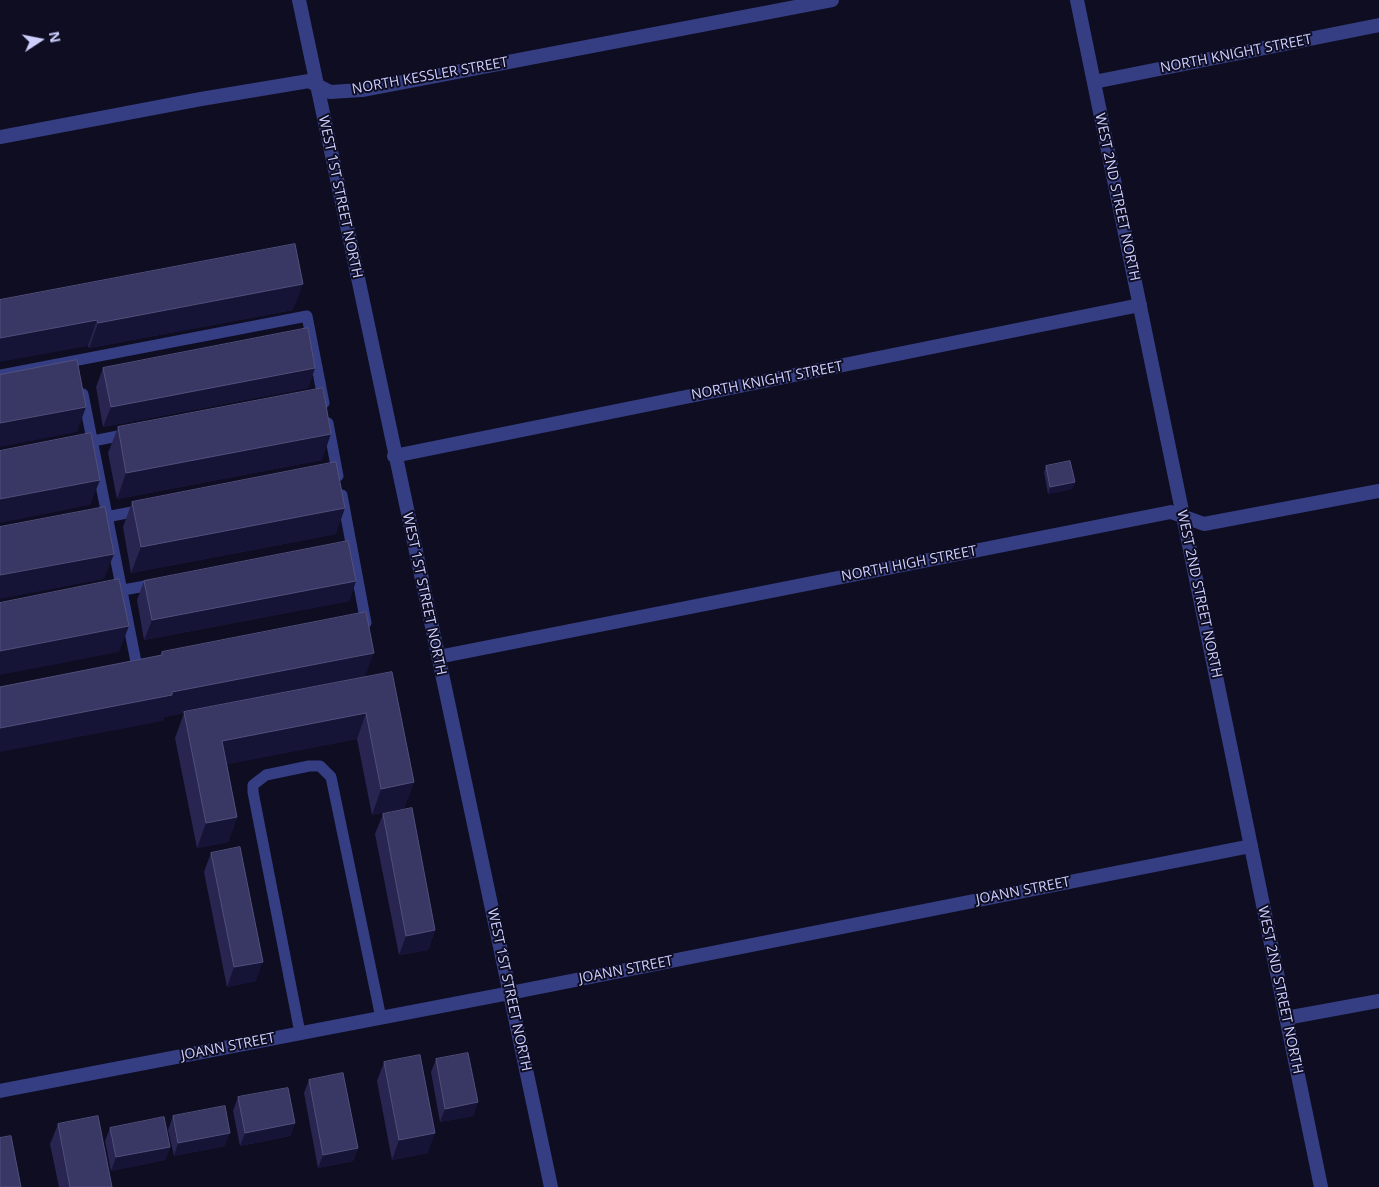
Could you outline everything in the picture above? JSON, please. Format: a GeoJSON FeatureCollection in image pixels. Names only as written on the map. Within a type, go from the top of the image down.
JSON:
{"type":"FeatureCollection","features":[{"type":"Feature","properties":{"kind":"street","name":"WEST 1ST STREET NORTH"},"geometry":{"type":"LineString","coordinates":[[299,0],[394,456],[551,1187]]}},
{"type":"Feature","properties":{"kind":"street","name":"NORTH KESSLER STREET"},"geometry":{"type":"LineString","coordinates":[[0,138],[192,101],[309,81],[330,92],[362,90],[832,0]]}},
{"type":"Feature","properties":{"kind":"street","name":"WEST 2ND STREET NORTH"},"geometry":{"type":"LineString","coordinates":[[1077,0],[1321,1187]]}},
{"type":"Feature","properties":{"kind":"street","name":"NORTH KNIGHT STREET"},"geometry":{"type":"LineString","coordinates":[[1094,82],[1379,25]]}},
{"type":"Feature","properties":{"kind":"street","name":"NORTH KNIGHT STREET"},"geometry":{"type":"LineString","coordinates":[[394,456],[1140,306]]}},
{"type":"Feature","properties":{"kind":"street","name":"NORTH HIGH STREET"},"geometry":{"type":"LineString","coordinates":[[438,657],[1171,512],[1204,524],[1379,490]]}},
{"type":"Feature","properties":{"kind":"street","name":"JOANN STREET"},"geometry":{"type":"LineString","coordinates":[[0,1091],[510,993],[1250,846]]}},
{"type":"Feature","properties":{"kind":"street"},"geometry":{"type":"LineString","coordinates":[[1286,1018],[1379,1001]]}},
{"type":"Feature","properties":{"kind":"lane"},"geometry":{"type":"LineString","coordinates":[[0,374],[77,364],[307,316],[318,398],[332,472],[347,548],[366,623],[357,624]]}},
{"type":"Feature","properties":{"kind":"lane"},"geometry":{"type":"LineString","coordinates":[[82,387],[137,667]]}},
{"type":"Feature","properties":{"kind":"lane"},"geometry":{"type":"LineString","coordinates":[[64,446],[140,432]]}},
{"type":"Feature","properties":{"kind":"lane"},"geometry":{"type":"LineString","coordinates":[[78,522],[155,507]]}},
{"type":"Feature","properties":{"kind":"lane"},"geometry":{"type":"LineString","coordinates":[[94,595],[170,581]]}},
{"type":"Feature","properties":{"kind":"lane"},"geometry":{"type":"LineString","coordinates":[[300,1033],[255,801],[254,785],[266,775],[309,766],[320,766],[331,777],[381,1018]]}},
{"type":"Feature","properties":{"kind":"building"},"geometry":{"type":"Polygon","coordinates":[[[295,244],[303,284],[98,323],[97,320],[0,338],[0,300],[295,244]]]}},
{"type":"Feature","properties":{"kind":"building"},"geometry":{"type":"Polygon","coordinates":[[[308,328],[315,368],[111,407],[103,368],[308,328]]]}},
{"type":"Feature","properties":{"kind":"building"},"geometry":{"type":"Polygon","coordinates":[[[77,360],[86,407],[0,423],[0,375],[77,360]]]}},
{"type":"Feature","properties":{"kind":"building"},"geometry":{"type":"Polygon","coordinates":[[[323,388],[331,434],[126,473],[118,427],[323,388]]]}},
{"type":"Feature","properties":{"kind":"building"},"geometry":{"type":"Polygon","coordinates":[[[91,433],[100,480],[0,499],[0,451],[91,433]]]}},
{"type":"Feature","properties":{"kind":"building"},"geometry":{"type":"Polygon","coordinates":[[[1070,461],[1075,482],[1050,487],[1046,466],[1070,461]]]}},
{"type":"Feature","properties":{"kind":"building"},"geometry":{"type":"Polygon","coordinates":[[[336,462],[345,508],[141,547],[132,502],[336,462]]]}},
{"type":"Feature","properties":{"kind":"building"},"geometry":{"type":"Polygon","coordinates":[[[105,507],[114,554],[0,575],[0,527],[105,507]]]}},
{"type":"Feature","properties":{"kind":"building"},"geometry":{"type":"Polygon","coordinates":[[[348,541],[356,581],[152,620],[144,581],[348,541]]]}},
{"type":"Feature","properties":{"kind":"building"},"geometry":{"type":"Polygon","coordinates":[[[119,579],[129,626],[0,651],[0,603],[119,579]]]}},
{"type":"Feature","properties":{"kind":"building"},"geometry":{"type":"Polygon","coordinates":[[[366,612],[374,653],[0,728],[0,687],[162,655],[162,652],[366,612]]]}},
{"type":"Feature","properties":{"kind":"building"},"geometry":{"type":"Polygon","coordinates":[[[392,672],[414,782],[381,789],[366,713],[222,741],[237,817],[206,823],[184,712],[392,672]]]}},
{"type":"Feature","properties":{"kind":"building"},"geometry":{"type":"Polygon","coordinates":[[[412,808],[435,930],[406,936],[383,814],[412,808]]]}},
{"type":"Feature","properties":{"kind":"building"},"geometry":{"type":"Polygon","coordinates":[[[240,847],[263,962],[234,967],[211,853],[240,847]]]}},
{"type":"Feature","properties":{"kind":"building"},"geometry":{"type":"Polygon","coordinates":[[[468,1053],[478,1102],[445,1109],[436,1059],[468,1053]]]}},
{"type":"Feature","properties":{"kind":"building"},"geometry":{"type":"Polygon","coordinates":[[[420,1055],[435,1133],[399,1140],[384,1062],[420,1055]]]}},
{"type":"Feature","properties":{"kind":"building"},"geometry":{"type":"Polygon","coordinates":[[[343,1073],[358,1148],[323,1155],[309,1080],[343,1073]]]}},
{"type":"Feature","properties":{"kind":"building"},"geometry":{"type":"Polygon","coordinates":[[[288,1088],[295,1123],[245,1133],[238,1097],[288,1088]]]}},
{"type":"Feature","properties":{"kind":"building"},"geometry":{"type":"Polygon","coordinates":[[[225,1106],[230,1133],[178,1143],[173,1116],[225,1106]]]}},
{"type":"Feature","properties":{"kind":"building"},"geometry":{"type":"Polygon","coordinates":[[[98,1116],[112,1187],[70,1187],[58,1124],[98,1116]]]}},
{"type":"Feature","properties":{"kind":"building"},"geometry":{"type":"Polygon","coordinates":[[[164,1117],[170,1147],[116,1157],[110,1128],[164,1117]]]}},
{"type":"Feature","properties":{"kind":"building"},"geometry":{"type":"Polygon","coordinates":[[[11,1136],[21,1187],[0,1187],[0,1138],[11,1136]]]}}]}
